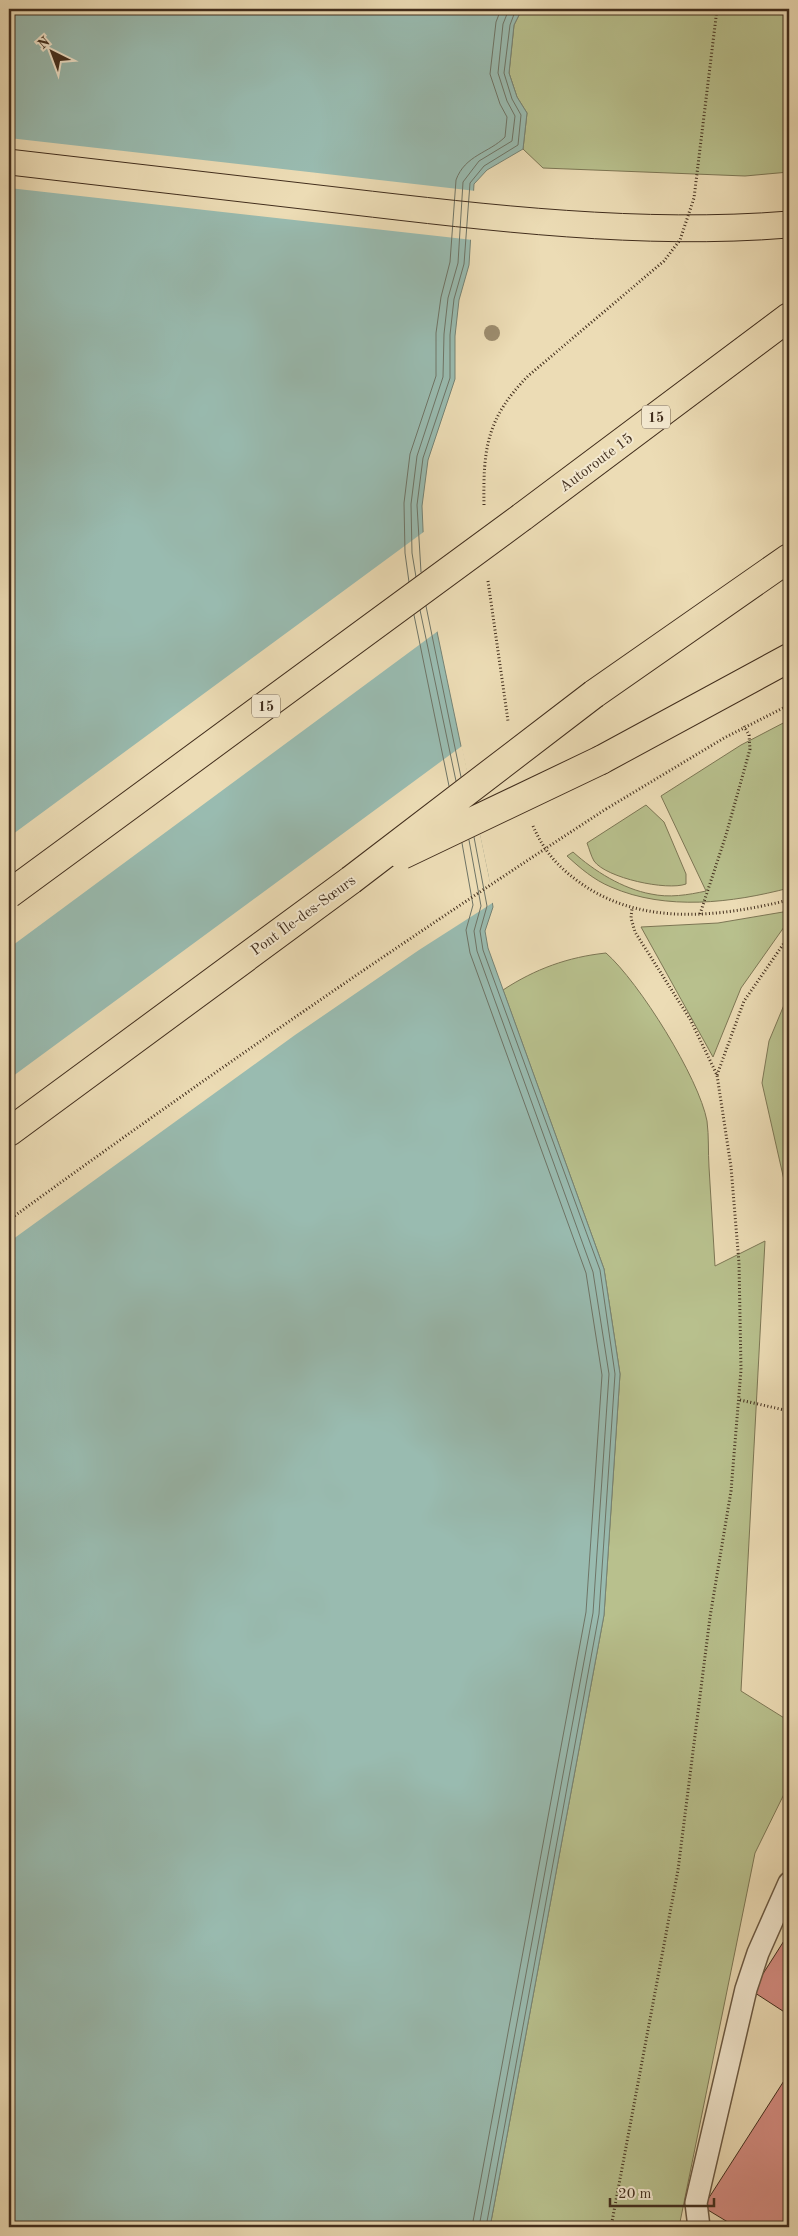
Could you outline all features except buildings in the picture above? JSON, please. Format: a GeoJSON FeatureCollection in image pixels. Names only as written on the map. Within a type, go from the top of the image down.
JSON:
{"type":"FeatureCollection","features":[{"type":"Feature","properties":{"kind":"highway","name":"Autoroute 15"},"geometry":{"type":"LineString","coordinates":[[9,894],[522,518],[789,317]]}},
{"type":"Feature","properties":{"kind":"highway","name":"Pont Île-des-Sœurs"},"geometry":{"type":"LineString","coordinates":[[9,1132],[351,880],[594,694],[789,558]]}},
{"type":"Feature","properties":{"kind":"highway"},"geometry":{"type":"LineString","coordinates":[[351,880],[601,760],[789,658]]}},
{"type":"Feature","properties":{"kind":"lane"},"geometry":{"type":"LineString","coordinates":[[699,2227],[696,2203],[746,1989],[761,1945],[789,1883]]}},
{"type":"Feature","properties":{"kind":"path"},"geometry":{"type":"LineString","coordinates":[[9,1220],[252,1046],[424,928],[606,809],[744,726],[789,705]]}},
{"type":"Feature","properties":{"kind":"path"},"geometry":{"type":"LineString","coordinates":[[700,914],[726,836],[750,749],[749,735],[744,726]]}},
{"type":"Feature","properties":{"kind":"path"},"geometry":{"type":"LineString","coordinates":[[611,2227],[678,1870],[710,1617],[731,1491],[741,1370],[739,1263],[731,1167],[717,1075],[690,1019],[635,932],[631,918],[632,908],[671,915],[700,914],[789,900]]}},
{"type":"Feature","properties":{"kind":"path"},"geometry":{"type":"LineString","coordinates":[[717,1075],[744,1001],[789,936]]}},
{"type":"Feature","properties":{"kind":"path"},"geometry":{"type":"LineString","coordinates":[[740,1400],[789,1411]]}},
{"type":"Feature","properties":{"kind":"green space"},"geometry":{"type":"Polygon","coordinates":[[[522,9],[789,9],[789,172],[745,176],[543,168],[523,149],[527,113],[517,97],[509,73],[514,25],[522,9]]]}},
{"type":"Feature","properties":{"kind":"green space"},"geometry":{"type":"Polygon","coordinates":[[[789,720],[789,888],[722,901],[676,902],[654,899],[632,895],[611,887],[587,873],[567,856],[573,852],[609,878],[640,892],[672,896],[706,891],[661,796],[741,745],[789,720]]]}},
{"type":"Feature","properties":{"kind":"green space"},"geometry":{"type":"Polygon","coordinates":[[[646,805],[664,822],[686,874],[686,884],[665,886],[623,878],[611,873],[594,861],[587,843],[646,805]]]}},
{"type":"Feature","properties":{"kind":"green space"},"geometry":{"type":"Polygon","coordinates":[[[789,911],[789,920],[741,988],[713,1057],[641,927],[718,923],[789,911]]]}},
{"type":"Feature","properties":{"kind":"green space"},"geometry":{"type":"Polygon","coordinates":[[[606,953],[635,985],[666,1032],[702,1103],[708,1127],[715,1266],[765,1241],[741,1691],[789,1721],[789,1784],[755,1853],[679,2227],[490,2227],[604,1615],[620,1374],[604,1269],[503,990],[527,976],[552,965],[606,953]]]}},
{"type":"Feature","properties":{"kind":"green space"},"geometry":{"type":"Polygon","coordinates":[[[789,993],[789,1202],[762,1083],[769,1041],[789,993]]]}},
{"type":"Feature","properties":{"kind":"water"},"geometry":{"type":"Polygon","coordinates":[[[9,9],[522,9],[514,25],[509,73],[517,97],[527,113],[523,149],[487,170],[474,184],[469,265],[459,300],[455,336],[455,379],[428,460],[422,506],[424,552],[431,603],[488,875],[493,907],[485,931],[488,948],[604,1269],[620,1374],[604,1615],[490,2227],[9,2227],[9,9]]]}},
{"type":"Feature","properties":{"kind":"pier"},"geometry":{"type":"Polygon","coordinates":[[[9,138],[476,191],[473,240],[9,188],[9,138]]]}},
{"type":"Feature","properties":{"kind":"pier"},"geometry":{"type":"Polygon","coordinates":[[[425,531],[426,552],[438,631],[9,948],[9,837],[425,531]]]}},
{"type":"Feature","properties":{"kind":"pier"},"geometry":{"type":"Polygon","coordinates":[[[462,746],[494,902],[419,950],[295,1035],[9,1242],[9,1079],[462,746]]]}},
{"type":"Feature","properties":{"kind":"tram line"},"geometry":{"type":"LineString","coordinates":[[9,149],[511,206],[678,215],[789,211]]}},
{"type":"Feature","properties":{"kind":"tram line"},"geometry":{"type":"LineString","coordinates":[[9,175],[455,227],[567,237],[678,242],[789,238]]}}]}
